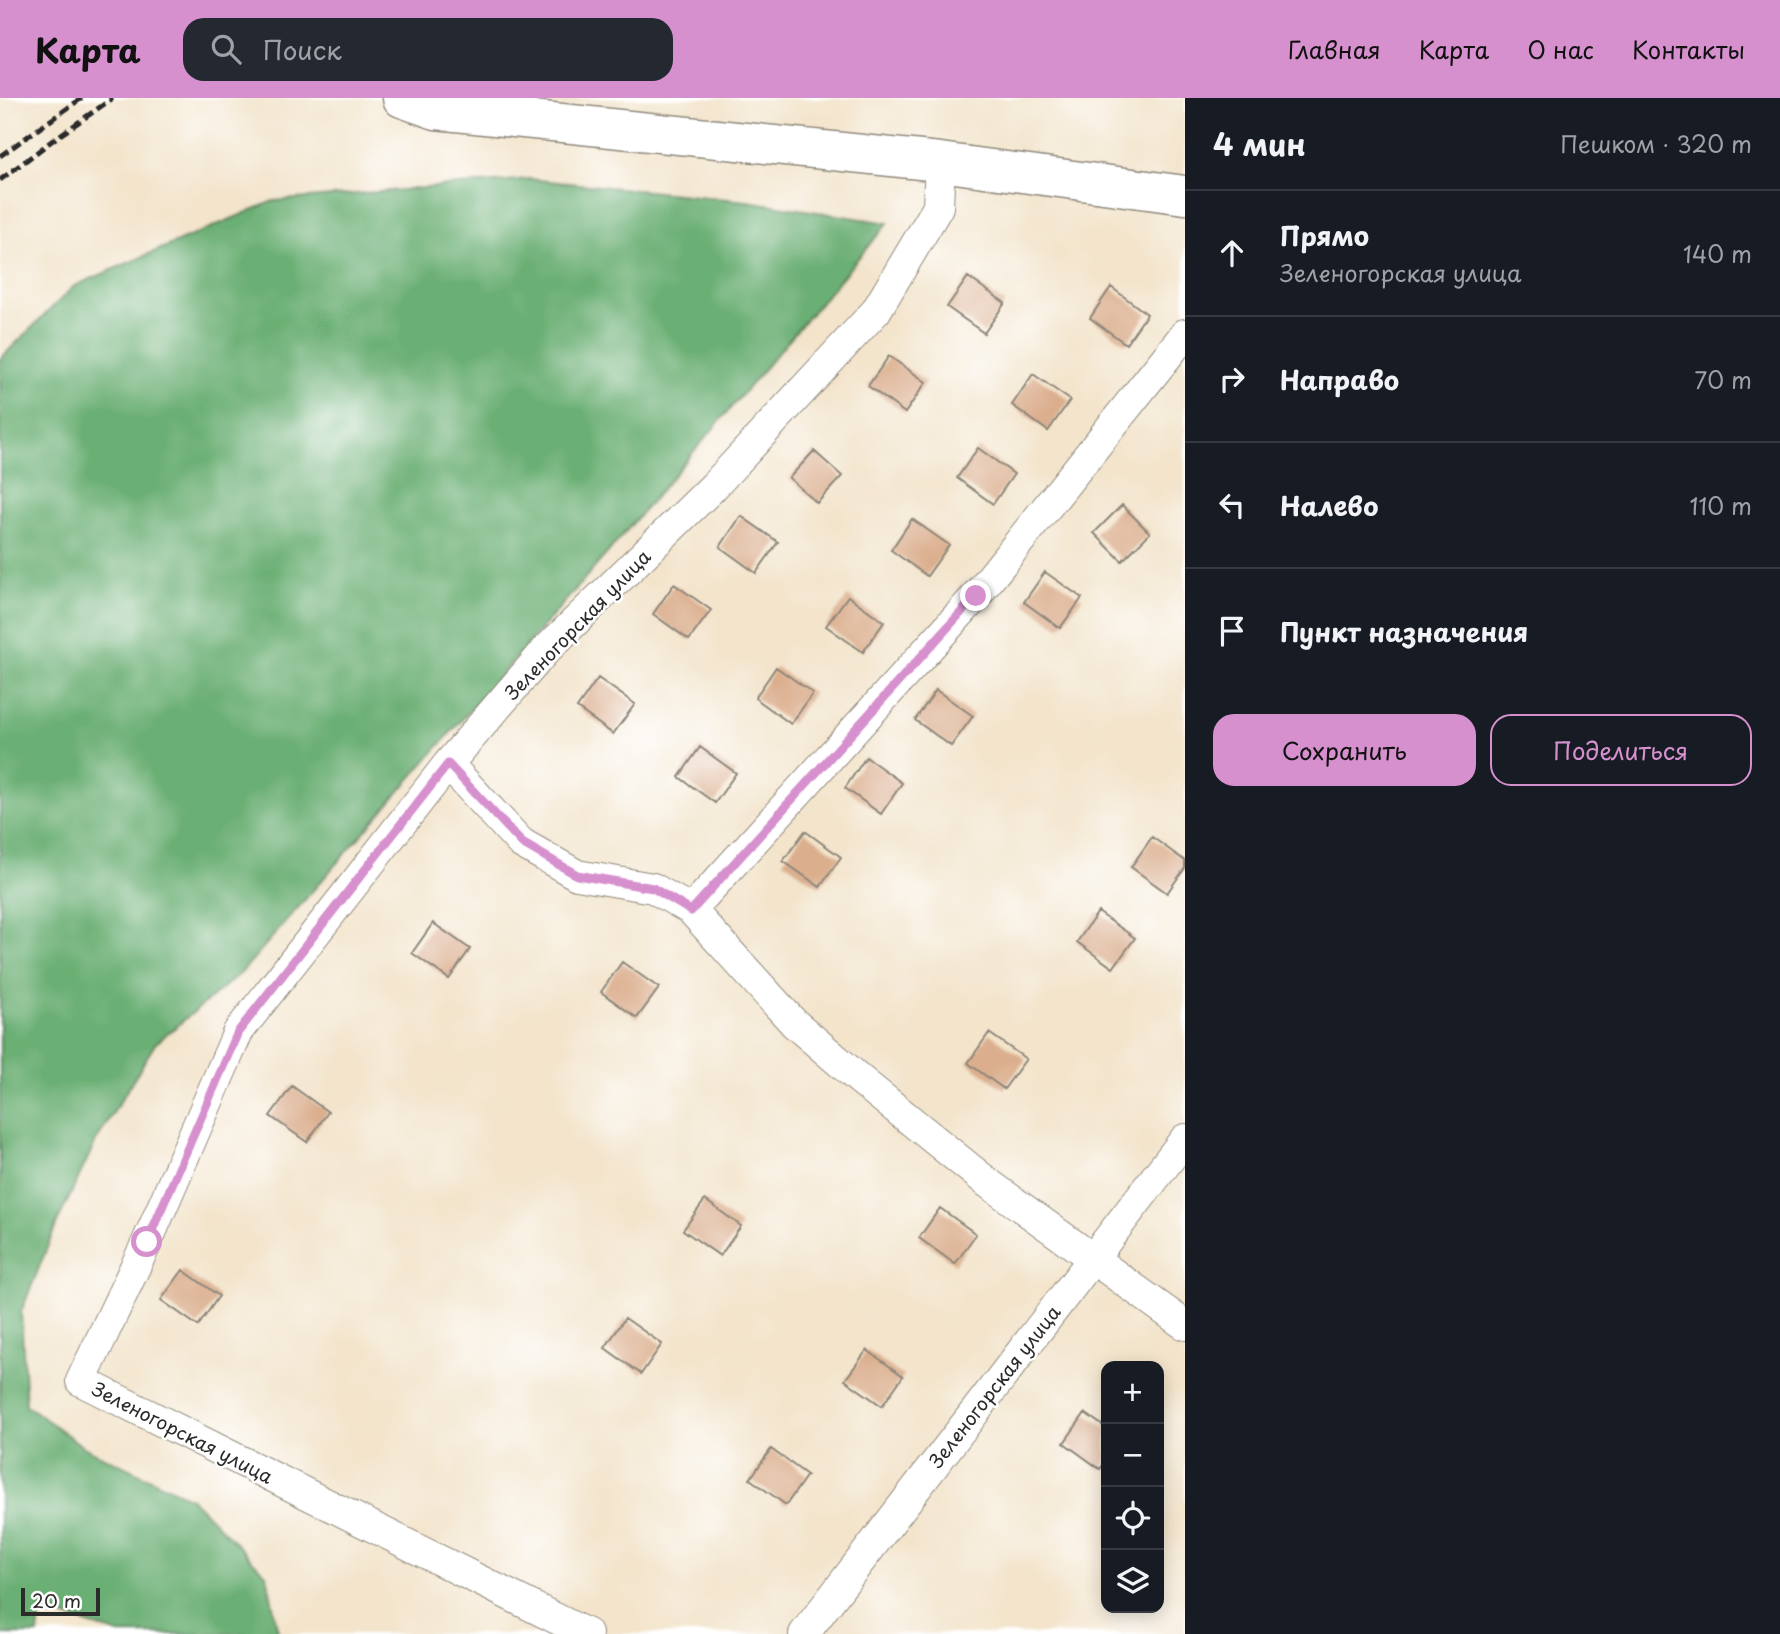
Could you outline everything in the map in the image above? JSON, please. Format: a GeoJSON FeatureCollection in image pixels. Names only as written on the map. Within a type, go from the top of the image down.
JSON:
{"type":"FeatureCollection","features":[{"type":"Feature","properties":{"kind":"main road"},"geometry":{"type":"LineString","coordinates":[[402,98],[436,110],[940,162],[1185,195]]}},
{"type":"Feature","properties":{"kind":"street","name":"Зеленогорская улица"},"geometry":{"type":"LineString","coordinates":[[587,1634],[81,1381],[147,1242],[238,1032],[448,764],[546,650],[714,486],[876,311],[938,207],[940,162]]}},
{"type":"Feature","properties":{"kind":"street"},"geometry":{"type":"LineString","coordinates":[[691,911],[976,596],[1185,334]]}},
{"type":"Feature","properties":{"kind":"street"},"geometry":{"type":"LineString","coordinates":[[448,764],[522,843],[577,875],[653,888],[691,911],[794,1023],[858,1078],[988,1183],[1185,1325]]}},
{"type":"Feature","properties":{"kind":"street","name":"Зеленогорская улица"},"geometry":{"type":"LineString","coordinates":[[804,1634],[1185,1139]]}},
{"type":"Feature","properties":{"kind":"green space"},"geometry":{"type":"Polygon","coordinates":[[[529,179],[747,201],[888,223],[616,543],[241,973],[155,1044],[95,1143],[57,1223],[21,1312],[26,1405],[85,1448],[191,1498],[267,1575],[278,1632],[119,1634],[41,1609],[38,1634],[0,1634],[0,359],[74,286],[273,201],[529,179]]]}},
{"type":"Feature","properties":{"kind":"building"},"geometry":{"type":"Polygon","coordinates":[[[968,277],[1005,303],[984,333],[947,307],[968,277]]]}},
{"type":"Feature","properties":{"kind":"building"},"geometry":{"type":"Polygon","coordinates":[[[1111,287],[1147,314],[1126,344],[1090,318],[1111,287]]]}},
{"type":"Feature","properties":{"kind":"building"},"geometry":{"type":"Polygon","coordinates":[[[889,356],[926,382],[905,413],[868,386],[889,356]]]}},
{"type":"Feature","properties":{"kind":"building"},"geometry":{"type":"Polygon","coordinates":[[[1033,374],[1070,400],[1048,431],[1012,405],[1033,374]]]}},
{"type":"Feature","properties":{"kind":"building"},"geometry":{"type":"Polygon","coordinates":[[[978,448],[1014,474],[993,504],[957,478],[978,448]]]}},
{"type":"Feature","properties":{"kind":"building"},"geometry":{"type":"Polygon","coordinates":[[[814,451],[842,476],[817,503],[789,478],[814,451]]]}},
{"type":"Feature","properties":{"kind":"building"},"geometry":{"type":"Polygon","coordinates":[[[1122,505],[1150,533],[1122,561],[1094,533],[1122,505]]]}},
{"type":"Feature","properties":{"kind":"building"},"geometry":{"type":"Polygon","coordinates":[[[741,516],[778,542],[756,573],[720,547],[741,516]]]}},
{"type":"Feature","properties":{"kind":"building"},"geometry":{"type":"Polygon","coordinates":[[[912,519],[949,545],[927,576],[891,550],[912,519]]]}},
{"type":"Feature","properties":{"kind":"building"},"geometry":{"type":"Polygon","coordinates":[[[1045,572],[1082,598],[1060,628],[1024,602],[1045,572]]]}},
{"type":"Feature","properties":{"kind":"building"},"geometry":{"type":"Polygon","coordinates":[[[674,584],[711,610],[689,640],[653,614],[674,584]]]}},
{"type":"Feature","properties":{"kind":"building"},"geometry":{"type":"Polygon","coordinates":[[[848,596],[884,622],[863,652],[826,626],[848,596]]]}},
{"type":"Feature","properties":{"kind":"building"},"geometry":{"type":"Polygon","coordinates":[[[776,667],[813,693],[791,724],[755,698],[776,667]]]}},
{"type":"Feature","properties":{"kind":"building"},"geometry":{"type":"Polygon","coordinates":[[[598,678],[635,704],[613,734],[577,708],[598,678]]]}},
{"type":"Feature","properties":{"kind":"building"},"geometry":{"type":"Polygon","coordinates":[[[936,690],[973,716],[951,746],[915,720],[936,690]]]}},
{"type":"Feature","properties":{"kind":"building"},"geometry":{"type":"Polygon","coordinates":[[[700,747],[736,773],[715,803],[679,777],[700,747]]]}},
{"type":"Feature","properties":{"kind":"building"},"geometry":{"type":"Polygon","coordinates":[[[866,757],[902,783],[881,814],[845,788],[866,757]]]}},
{"type":"Feature","properties":{"kind":"building"},"geometry":{"type":"Polygon","coordinates":[[[805,831],[841,857],[820,887],[783,861],[805,831]]]}},
{"type":"Feature","properties":{"kind":"building"},"geometry":{"type":"Polygon","coordinates":[[[1152,837],[1185,861],[1185,868],[1167,893],[1131,867],[1152,837]]]}},
{"type":"Feature","properties":{"kind":"building"},"geometry":{"type":"Polygon","coordinates":[[[1098,912],[1135,938],[1113,968],[1077,942],[1098,912]]]}},
{"type":"Feature","properties":{"kind":"building"},"geometry":{"type":"Polygon","coordinates":[[[433,923],[470,949],[449,979],[412,953],[433,923]]]}},
{"type":"Feature","properties":{"kind":"building"},"geometry":{"type":"Polygon","coordinates":[[[622,962],[659,988],[637,1018],[601,992],[622,962]]]}},
{"type":"Feature","properties":{"kind":"building"},"geometry":{"type":"Polygon","coordinates":[[[989,1033],[1026,1059],[1004,1089],[968,1063],[989,1033]]]}},
{"type":"Feature","properties":{"kind":"building"},"geometry":{"type":"Polygon","coordinates":[[[292,1086],[328,1112],[307,1142],[270,1116],[292,1086]]]}},
{"type":"Feature","properties":{"kind":"building"},"geometry":{"type":"Polygon","coordinates":[[[705,1200],[741,1226],[720,1256],[683,1230],[705,1200]]]}},
{"type":"Feature","properties":{"kind":"building"},"geometry":{"type":"Polygon","coordinates":[[[940,1208],[976,1234],[955,1264],[919,1238],[940,1208]]]}},
{"type":"Feature","properties":{"kind":"building"},"geometry":{"type":"Polygon","coordinates":[[[183,1270],[219,1296],[198,1326],[161,1300],[183,1270]]]}},
{"type":"Feature","properties":{"kind":"building"},"geometry":{"type":"Polygon","coordinates":[[[625,1318],[662,1344],[641,1374],[605,1348],[625,1318]]]}},
{"type":"Feature","properties":{"kind":"building"},"geometry":{"type":"Polygon","coordinates":[[[867,1350],[903,1376],[882,1406],[845,1380],[867,1350]]]}},
{"type":"Feature","properties":{"kind":"building"},"geometry":{"type":"Polygon","coordinates":[[[1085,1413],[1101,1424],[1101,1468],[1100,1469],[1064,1443],[1085,1413]]]}},
{"type":"Feature","properties":{"kind":"building"},"geometry":{"type":"Polygon","coordinates":[[[771,1449],[807,1475],[786,1505],[750,1479],[771,1449]]]}},
{"type":"Feature","properties":{"kind":"railway"},"geometry":{"type":"LineString","coordinates":[[0,156],[82,98]]}},
{"type":"Feature","properties":{"kind":"railway"},"geometry":{"type":"LineString","coordinates":[[0,180],[113,98]]}},
{"type":"Feature","properties":{"kind":"route"},"geometry":{"type":"LineString","coordinates":[[147,1242],[238,1032],[448,764],[522,843],[577,875],[653,888],[691,911],[976,596]]}}]}
